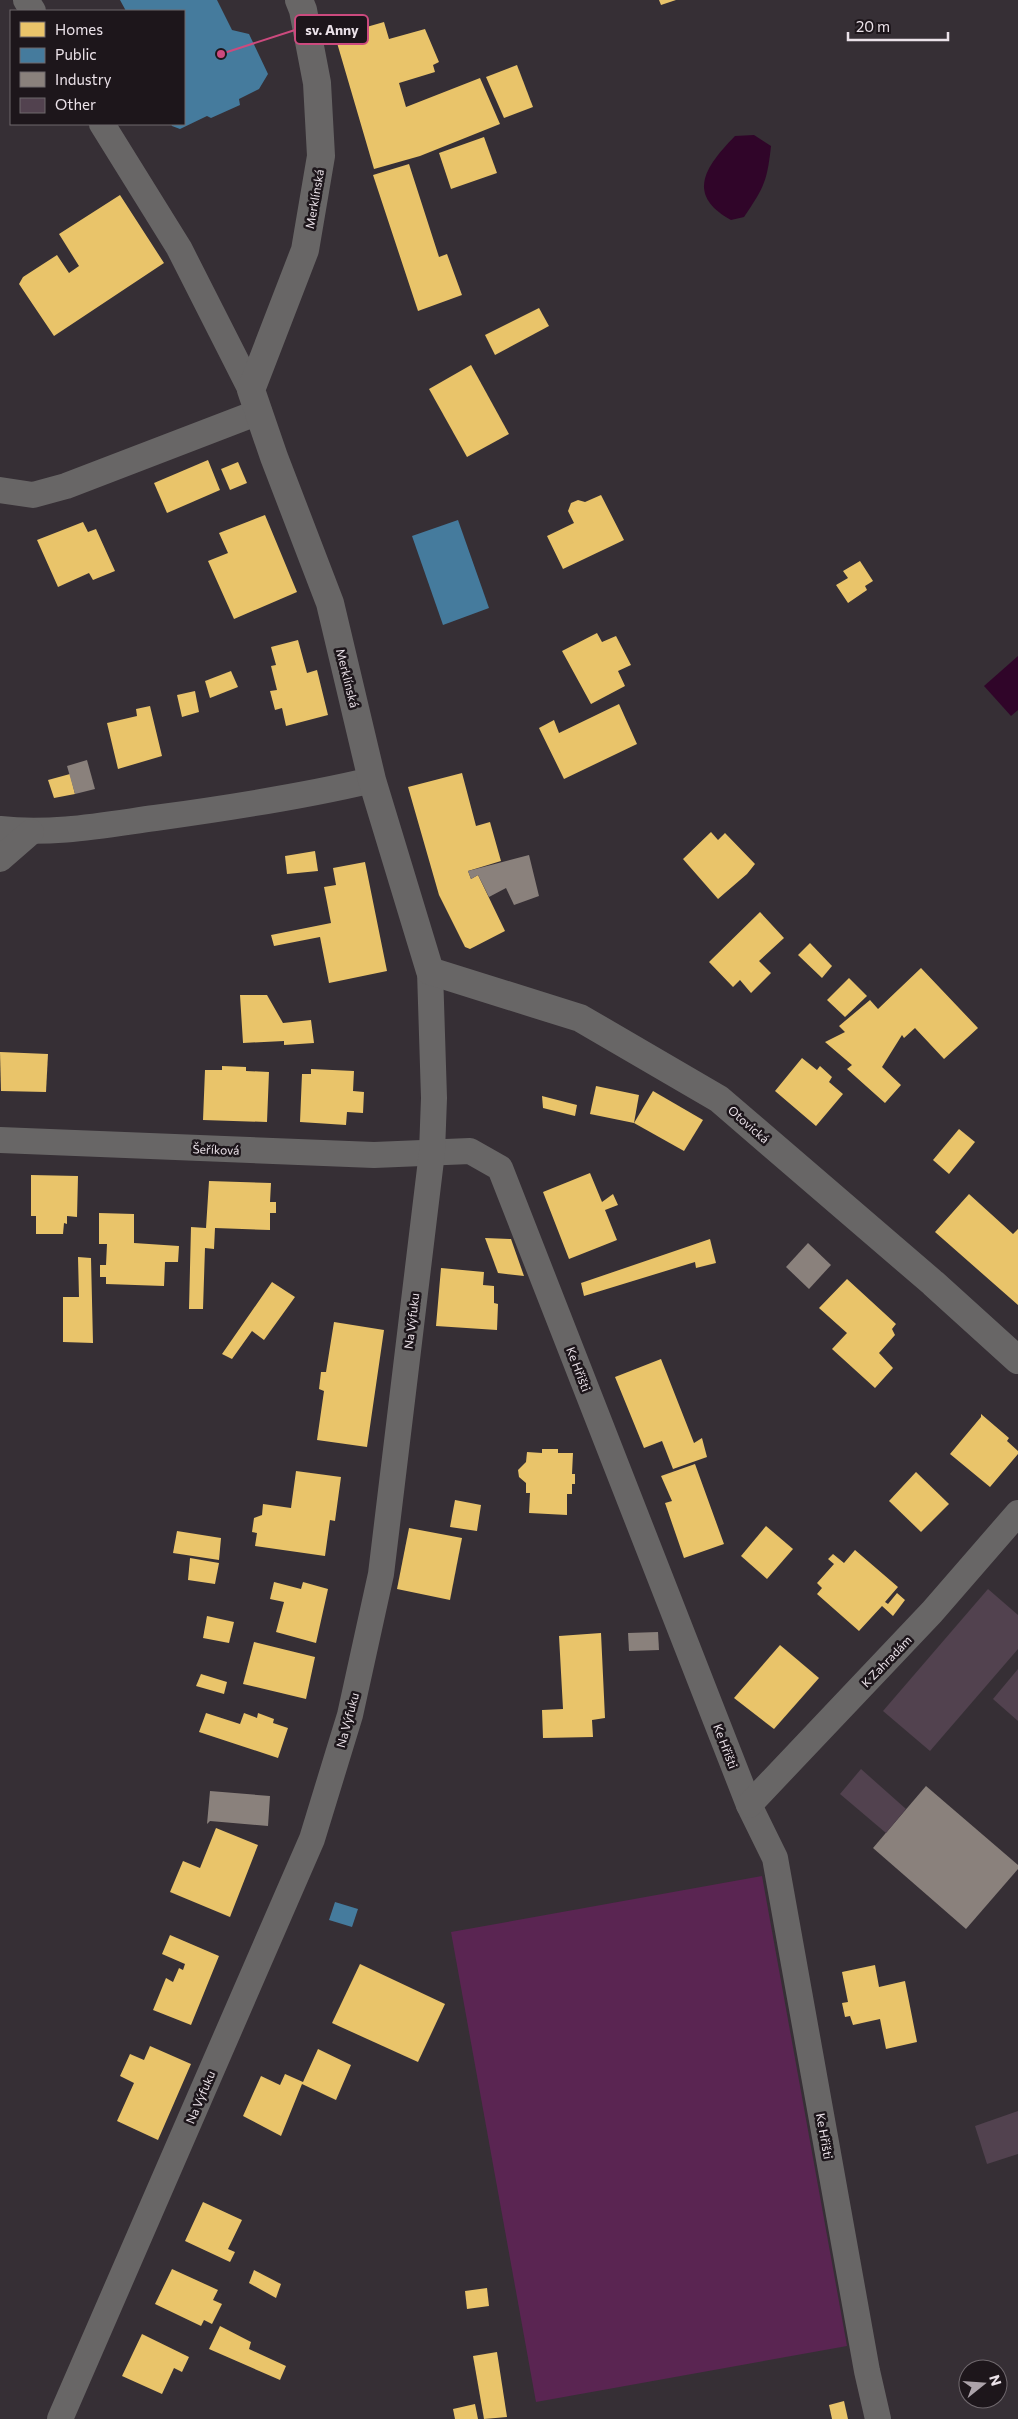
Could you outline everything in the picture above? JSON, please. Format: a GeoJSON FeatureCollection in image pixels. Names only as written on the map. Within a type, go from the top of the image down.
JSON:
{"type":"FeatureCollection","features":[{"type":"Feature","properties":{"kind":"street","name":"Merklínská"},"geometry":{"type":"LineString","coordinates":[[255,401],[305,250],[321,156],[317,83],[300,0]]}},
{"type":"Feature","properties":{"kind":"street","name":"Merklínská"},"geometry":{"type":"LineString","coordinates":[[103,125],[179,248],[255,401],[330,603],[372,780],[430,971]]}},
{"type":"Feature","properties":{"kind":"street"},"geometry":{"type":"LineString","coordinates":[[0,490],[34,495],[66,486],[255,401]]}},
{"type":"Feature","properties":{"kind":"street"},"geometry":{"type":"LineString","coordinates":[[0,829],[31,832],[232,807],[372,780]]}},
{"type":"Feature","properties":{"kind":"street"},"geometry":{"type":"LineString","coordinates":[[0,859],[31,832]]}},
{"type":"Feature","properties":{"kind":"street","name":"Na Výfuku"},"geometry":{"type":"LineString","coordinates":[[60,2419],[312,1839],[350,1715],[381,1574],[432,1152],[434,1098],[430,971]]}},
{"type":"Feature","properties":{"kind":"street","name":"Otovická"},"geometry":{"type":"LineString","coordinates":[[430,971],[580,1018],[719,1099],[933,1283],[1018,1360]]}},
{"type":"Feature","properties":{"kind":"street","name":"Šeříková"},"geometry":{"type":"LineString","coordinates":[[0,1140],[374,1155],[432,1152]]}},
{"type":"Feature","properties":{"kind":"street","name":"Ke Hřišti"},"geometry":{"type":"LineString","coordinates":[[432,1152],[470,1151],[500,1168],[749,1805],[776,1858],[867,2371],[878,2419]]}},
{"type":"Feature","properties":{"kind":"street","name":"K Zahradám"},"geometry":{"type":"LineString","coordinates":[[749,1805],[932,1612],[1018,1514]]}},
{"type":"Feature","properties":{"kind":"shaded area"},"geometry":{"type":"Polygon","coordinates":[[[754,135],[771,146],[764,184],[744,217],[731,220],[717,210],[708,200],[704,190],[705,179],[709,168],[735,136],[754,135]]]}},
{"type":"Feature","properties":{"kind":"shaded area"},"geometry":{"type":"Polygon","coordinates":[[[1018,656],[1018,710],[1011,716],[984,686],[1018,656]]]}},
{"type":"Feature","properties":{"kind":"shaded area"},"geometry":{"type":"Polygon","coordinates":[[[762,1876],[847,2346],[536,2402],[451,1932],[762,1876]]]}},
{"type":"Feature","properties":{"kind":"building: Homes"},"geometry":{"type":"Polygon","coordinates":[[[659,0],[676,0],[661,5],[659,0]]]}},
{"type":"Feature","properties":{"kind":"building: Homes"},"geometry":{"type":"Polygon","coordinates":[[[384,22],[389,39],[425,29],[439,62],[433,65],[435,72],[399,83],[406,107],[480,78],[500,124],[420,156],[374,169],[335,36],[384,22]]]}},
{"type":"Feature","properties":{"kind":"building: Homes"},"geometry":{"type":"Polygon","coordinates":[[[517,65],[533,107],[504,118],[486,77],[517,65]]]}},
{"type":"Feature","properties":{"kind":"building: Homes"},"geometry":{"type":"Polygon","coordinates":[[[484,137],[497,173],[451,189],[439,153],[484,137]]]}},
{"type":"Feature","properties":{"kind":"building: Homes"},"geometry":{"type":"Polygon","coordinates":[[[409,164],[439,257],[447,254],[462,295],[418,311],[373,175],[409,164]]]}},
{"type":"Feature","properties":{"kind":"building: Homes"},"geometry":{"type":"Polygon","coordinates":[[[120,195],[164,263],[54,336],[19,284],[23,277],[57,255],[69,273],[79,266],[59,234],[120,195]]]}},
{"type":"Feature","properties":{"kind":"building: Homes"},"geometry":{"type":"Polygon","coordinates":[[[539,308],[549,326],[495,355],[485,335],[539,308]]]}},
{"type":"Feature","properties":{"kind":"building: Homes"},"geometry":{"type":"Polygon","coordinates":[[[471,365],[509,434],[467,457],[429,389],[471,365]]]}},
{"type":"Feature","properties":{"kind":"building: Homes"},"geometry":{"type":"Polygon","coordinates":[[[208,460],[220,490],[167,513],[154,483],[208,460]]]}},
{"type":"Feature","properties":{"kind":"building: Homes"},"geometry":{"type":"Polygon","coordinates":[[[238,462],[247,483],[230,490],[221,469],[238,462]]]}},
{"type":"Feature","properties":{"kind":"building: Homes"},"geometry":{"type":"Polygon","coordinates":[[[601,495],[624,540],[563,569],[547,536],[574,523],[568,511],[571,503],[578,500],[585,502],[601,495]]]}},
{"type":"Feature","properties":{"kind":"building: Homes"},"geometry":{"type":"Polygon","coordinates":[[[265,515],[297,592],[234,619],[208,561],[228,553],[219,533],[265,515]]]}},
{"type":"Feature","properties":{"kind":"building: Homes"},"geometry":{"type":"Polygon","coordinates":[[[83,522],[88,532],[96,529],[115,571],[93,580],[89,573],[58,587],[37,540],[83,522]]]}},
{"type":"Feature","properties":{"kind":"building: Homes"},"geometry":{"type":"Polygon","coordinates":[[[860,561],[873,581],[865,586],[867,590],[848,603],[836,585],[848,578],[843,571],[860,561]]]}},
{"type":"Feature","properties":{"kind":"building: Homes"},"geometry":{"type":"Polygon","coordinates":[[[597,633],[602,642],[616,636],[631,665],[618,671],[625,686],[591,704],[562,651],[597,633]]]}},
{"type":"Feature","properties":{"kind":"building: Homes"},"geometry":{"type":"Polygon","coordinates":[[[298,640],[307,673],[317,670],[328,715],[286,726],[282,708],[275,710],[270,691],[277,690],[271,666],[276,665],[271,647],[298,640]]]}},
{"type":"Feature","properties":{"kind":"building: Homes"},"geometry":{"type":"Polygon","coordinates":[[[231,671],[238,687],[210,698],[205,681],[231,671]]]}},
{"type":"Feature","properties":{"kind":"building: Homes"},"geometry":{"type":"Polygon","coordinates":[[[195,691],[199,712],[182,717],[177,695],[195,691]]]}},
{"type":"Feature","properties":{"kind":"building: Homes"},"geometry":{"type":"Polygon","coordinates":[[[619,704],[637,744],[564,779],[539,728],[554,720],[559,733],[619,704]]]}},
{"type":"Feature","properties":{"kind":"building: Homes"},"geometry":{"type":"Polygon","coordinates":[[[150,706],[162,756],[118,769],[107,723],[137,716],[136,709],[150,706]]]}},
{"type":"Feature","properties":{"kind":"building: Homes"},"geometry":{"type":"Polygon","coordinates":[[[462,773],[476,826],[490,822],[501,861],[468,871],[471,879],[478,875],[505,931],[470,949],[465,947],[439,895],[408,787],[462,773]]]}},
{"type":"Feature","properties":{"kind":"building: Homes"},"geometry":{"type":"Polygon","coordinates":[[[70,774],[75,794],[54,798],[48,780],[70,774]]]}},
{"type":"Feature","properties":{"kind":"building: Homes"},"geometry":{"type":"Polygon","coordinates":[[[711,832],[718,840],[725,833],[755,864],[747,874],[718,899],[683,859],[711,832]]]}},
{"type":"Feature","properties":{"kind":"building: Homes"},"geometry":{"type":"Polygon","coordinates":[[[315,851],[318,871],[287,874],[285,856],[315,851]]]}},
{"type":"Feature","properties":{"kind":"building: Homes"},"geometry":{"type":"Polygon","coordinates":[[[365,862],[387,971],[329,983],[320,937],[274,946],[271,935],[331,923],[324,887],[336,885],[333,868],[365,862]]]}},
{"type":"Feature","properties":{"kind":"building: Homes"},"geometry":{"type":"Polygon","coordinates":[[[760,912],[784,938],[759,961],[771,973],[751,993],[740,980],[733,987],[709,962],[760,912]]]}},
{"type":"Feature","properties":{"kind":"building: Homes"},"geometry":{"type":"Polygon","coordinates":[[[810,943],[832,966],[822,978],[798,955],[810,943]]]}},
{"type":"Feature","properties":{"kind":"building: Homes"},"geometry":{"type":"Polygon","coordinates":[[[921,968],[978,1028],[944,1059],[915,1028],[904,1038],[902,1035],[882,1067],[901,1085],[885,1103],[847,1069],[852,1065],[825,1042],[845,1032],[839,1026],[870,1000],[878,1009],[921,968]]]}},
{"type":"Feature","properties":{"kind":"building: Homes"},"geometry":{"type":"Polygon","coordinates":[[[849,978],[867,996],[845,1017],[827,1000],[849,978]]]}},
{"type":"Feature","properties":{"kind":"building: Homes"},"geometry":{"type":"Polygon","coordinates":[[[240,995],[267,995],[283,1023],[311,1020],[314,1043],[284,1045],[284,1041],[243,1043],[240,995]]]}},
{"type":"Feature","properties":{"kind":"building: Homes"},"geometry":{"type":"Polygon","coordinates":[[[0,1052],[48,1054],[46,1092],[1,1091],[0,1052]]]}},
{"type":"Feature","properties":{"kind":"building: Homes"},"geometry":{"type":"Polygon","coordinates":[[[802,1058],[817,1070],[820,1066],[832,1077],[829,1082],[843,1094],[816,1126],[775,1091],[802,1058]]]}},
{"type":"Feature","properties":{"kind":"building: Homes"},"geometry":{"type":"Polygon","coordinates":[[[222,1066],[246,1067],[246,1071],[269,1072],[267,1122],[203,1120],[205,1070],[222,1070],[222,1066]]]}},
{"type":"Feature","properties":{"kind":"building: Homes"},"geometry":{"type":"Polygon","coordinates":[[[311,1069],[354,1071],[353,1091],[364,1092],[363,1113],[347,1112],[346,1125],[300,1122],[302,1074],[311,1074],[311,1069]]]}},
{"type":"Feature","properties":{"kind":"building: Homes"},"geometry":{"type":"Polygon","coordinates":[[[596,1086],[639,1095],[634,1123],[590,1114],[596,1086]]]}},
{"type":"Feature","properties":{"kind":"building: Homes"},"geometry":{"type":"Polygon","coordinates":[[[653,1091],[703,1120],[684,1151],[634,1123],[653,1091]]]}},
{"type":"Feature","properties":{"kind":"building: Homes"},"geometry":{"type":"Polygon","coordinates":[[[542,1096],[577,1105],[575,1116],[543,1108],[542,1096]]]}},
{"type":"Feature","properties":{"kind":"building: Homes"},"geometry":{"type":"Polygon","coordinates":[[[959,1129],[975,1142],[949,1174],[933,1160],[959,1129]]]}},
{"type":"Feature","properties":{"kind":"building: Homes"},"geometry":{"type":"Polygon","coordinates":[[[590,1173],[602,1202],[613,1194],[618,1205],[605,1210],[617,1240],[569,1259],[543,1192],[590,1173]]]}},
{"type":"Feature","properties":{"kind":"building: Homes"},"geometry":{"type":"Polygon","coordinates":[[[31,1175],[78,1176],[77,1217],[67,1216],[67,1224],[64,1223],[63,1234],[36,1234],[36,1216],[31,1216],[31,1175]]]}},
{"type":"Feature","properties":{"kind":"building: Homes"},"geometry":{"type":"Polygon","coordinates":[[[209,1181],[271,1183],[270,1202],[276,1202],[276,1213],[270,1213],[270,1230],[215,1228],[214,1249],[205,1248],[203,1309],[189,1309],[191,1227],[206,1228],[209,1181]]]}},
{"type":"Feature","properties":{"kind":"building: Homes"},"geometry":{"type":"Polygon","coordinates":[[[969,1194],[1013,1234],[1018,1229],[1018,1305],[935,1232],[969,1194]]]}},
{"type":"Feature","properties":{"kind":"building: Homes"},"geometry":{"type":"Polygon","coordinates":[[[99,1213],[134,1214],[134,1243],[179,1246],[178,1262],[165,1262],[164,1286],[106,1284],[106,1277],[100,1277],[100,1265],[106,1265],[107,1244],[99,1244],[99,1213]]]}},
{"type":"Feature","properties":{"kind":"building: Homes"},"geometry":{"type":"Polygon","coordinates":[[[485,1238],[511,1239],[524,1276],[498,1273],[485,1238]]]}},
{"type":"Feature","properties":{"kind":"building: Homes"},"geometry":{"type":"Polygon","coordinates":[[[710,1239],[716,1263],[696,1268],[695,1262],[584,1296],[581,1283],[710,1239]]]}},
{"type":"Feature","properties":{"kind":"building: Homes"},"geometry":{"type":"Polygon","coordinates":[[[78,1257],[91,1258],[93,1343],[63,1342],[63,1297],[79,1297],[78,1257]]]}},
{"type":"Feature","properties":{"kind":"building: Homes"},"geometry":{"type":"Polygon","coordinates":[[[441,1268],[484,1272],[483,1285],[494,1286],[494,1303],[498,1304],[497,1330],[436,1326],[441,1268]]]}},
{"type":"Feature","properties":{"kind":"building: Homes"},"geometry":{"type":"Polygon","coordinates":[[[847,1279],[896,1324],[892,1329],[895,1335],[879,1353],[893,1368],[875,1388],[832,1349],[847,1333],[819,1308],[847,1279]]]}},
{"type":"Feature","properties":{"kind":"building: Homes"},"geometry":{"type":"Polygon","coordinates":[[[272,1282],[295,1297],[264,1340],[252,1331],[232,1359],[222,1354],[272,1282]]]}},
{"type":"Feature","properties":{"kind":"building: Homes"},"geometry":{"type":"Polygon","coordinates":[[[334,1322],[384,1330],[367,1447],[317,1440],[324,1391],[319,1389],[321,1372],[326,1372],[334,1322]]]}},
{"type":"Feature","properties":{"kind":"building: Homes"},"geometry":{"type":"Polygon","coordinates":[[[661,1359],[694,1443],[702,1438],[707,1457],[673,1469],[662,1441],[644,1448],[615,1377],[661,1359]]]}},
{"type":"Feature","properties":{"kind":"building: Homes"},"geometry":{"type":"Polygon","coordinates":[[[981,1414],[1009,1438],[1007,1441],[1018,1451],[1018,1454],[990,1487],[950,1454],[981,1417],[981,1414]]]}},
{"type":"Feature","properties":{"kind":"building: Homes"},"geometry":{"type":"Polygon","coordinates":[[[542,1449],[558,1449],[558,1453],[573,1453],[572,1474],[575,1474],[575,1484],[572,1484],[572,1494],[567,1494],[567,1515],[529,1513],[530,1493],[526,1493],[526,1483],[519,1477],[518,1470],[526,1462],[527,1452],[542,1453],[542,1449]]]}},
{"type":"Feature","properties":{"kind":"building: Homes"},"geometry":{"type":"Polygon","coordinates":[[[695,1464],[724,1544],[684,1558],[665,1503],[672,1501],[661,1476],[695,1464]]]}},
{"type":"Feature","properties":{"kind":"building: Homes"},"geometry":{"type":"Polygon","coordinates":[[[296,1471],[341,1477],[335,1521],[330,1520],[325,1556],[255,1546],[257,1533],[252,1532],[254,1518],[262,1515],[263,1504],[291,1508],[296,1471]]]}},
{"type":"Feature","properties":{"kind":"building: Homes"},"geometry":{"type":"Polygon","coordinates":[[[916,1472],[949,1504],[921,1532],[889,1501],[916,1472]]]}},
{"type":"Feature","properties":{"kind":"building: Homes"},"geometry":{"type":"Polygon","coordinates":[[[455,1500],[481,1505],[477,1531],[450,1527],[455,1500]]]}},
{"type":"Feature","properties":{"kind":"building: Homes"},"geometry":{"type":"Polygon","coordinates":[[[766,1526],[793,1549],[767,1579],[741,1556],[766,1526]]]}},
{"type":"Feature","properties":{"kind":"building: Homes"},"geometry":{"type":"Polygon","coordinates":[[[409,1528],[462,1538],[450,1600],[397,1589],[409,1528]]]}},
{"type":"Feature","properties":{"kind":"building: Homes"},"geometry":{"type":"Polygon","coordinates":[[[177,1531],[221,1538],[219,1560],[173,1553],[177,1531]]]}},
{"type":"Feature","properties":{"kind":"building: Homes"},"geometry":{"type":"Polygon","coordinates":[[[855,1550],[898,1587],[885,1602],[888,1604],[897,1593],[905,1600],[893,1616],[882,1606],[859,1631],[817,1594],[822,1588],[817,1583],[834,1564],[828,1559],[833,1554],[844,1563],[855,1550]]]}},
{"type":"Feature","properties":{"kind":"building: Homes"},"geometry":{"type":"Polygon","coordinates":[[[190,1558],[219,1563],[215,1584],[188,1580],[190,1558]]]}},
{"type":"Feature","properties":{"kind":"building: Homes"},"geometry":{"type":"Polygon","coordinates":[[[274,1582],[301,1589],[303,1582],[328,1589],[316,1643],[276,1632],[284,1602],[270,1599],[274,1582]]]}},
{"type":"Feature","properties":{"kind":"building: Homes"},"geometry":{"type":"Polygon","coordinates":[[[207,1616],[234,1622],[229,1643],[203,1638],[207,1616]]]}},
{"type":"Feature","properties":{"kind":"building: Homes"},"geometry":{"type":"Polygon","coordinates":[[[601,1633],[605,1718],[592,1720],[593,1737],[543,1738],[542,1710],[563,1709],[559,1636],[601,1633]]]}},
{"type":"Feature","properties":{"kind":"building: Homes"},"geometry":{"type":"Polygon","coordinates":[[[254,1642],[315,1657],[306,1699],[243,1684],[254,1642]]]}},
{"type":"Feature","properties":{"kind":"building: Homes"},"geometry":{"type":"Polygon","coordinates":[[[780,1645],[819,1678],[774,1729],[734,1698],[780,1645]]]}},
{"type":"Feature","properties":{"kind":"building: Homes"},"geometry":{"type":"Polygon","coordinates":[[[201,1674],[227,1682],[224,1694],[196,1686],[201,1674]]]}},
{"type":"Feature","properties":{"kind":"building: Homes"},"geometry":{"type":"Polygon","coordinates":[[[206,1713],[240,1724],[244,1713],[257,1718],[258,1713],[274,1719],[273,1723],[288,1728],[278,1758],[199,1732],[206,1713]]]}},
{"type":"Feature","properties":{"kind":"building: Homes"},"geometry":{"type":"Polygon","coordinates":[[[216,1828],[258,1845],[230,1917],[170,1892],[183,1861],[200,1868],[216,1828]]]}},
{"type":"Feature","properties":{"kind":"building: Homes"},"geometry":{"type":"Polygon","coordinates":[[[170,1935],[219,1956],[191,2025],[153,2010],[166,1978],[173,1982],[179,1968],[183,1970],[185,1964],[162,1954],[170,1935]]]}},
{"type":"Feature","properties":{"kind":"building: Homes"},"geometry":{"type":"Polygon","coordinates":[[[360,1964],[445,2004],[418,2062],[332,2023],[360,1964]]]}},
{"type":"Feature","properties":{"kind":"building: Homes"},"geometry":{"type":"Polygon","coordinates":[[[875,1965],[879,1987],[905,1981],[917,2042],[886,2049],[880,2019],[853,2025],[850,2016],[845,2017],[842,2003],[848,2002],[842,1972],[875,1965]]]}},
{"type":"Feature","properties":{"kind":"building: Homes"},"geometry":{"type":"Polygon","coordinates":[[[150,2046],[191,2064],[158,2140],[117,2121],[134,2083],[120,2076],[130,2054],[144,2060],[150,2046]]]}},
{"type":"Feature","properties":{"kind":"building: Homes"},"geometry":{"type":"Polygon","coordinates":[[[318,2049],[351,2065],[336,2100],[302,2084],[281,2136],[243,2116],[261,2076],[280,2085],[285,2074],[303,2082],[318,2049]]]}},
{"type":"Feature","properties":{"kind":"building: Homes"},"geometry":{"type":"Polygon","coordinates":[[[203,2202],[242,2220],[228,2249],[235,2252],[230,2262],[185,2241],[203,2202]]]}},
{"type":"Feature","properties":{"kind":"building: Homes"},"geometry":{"type":"Polygon","coordinates":[[[172,2269],[218,2290],[213,2300],[222,2304],[212,2324],[204,2320],[201,2326],[155,2304],[172,2269]]]}},
{"type":"Feature","properties":{"kind":"building: Homes"},"geometry":{"type":"Polygon","coordinates":[[[254,2270],[281,2284],[276,2298],[249,2283],[254,2270]]]}},
{"type":"Feature","properties":{"kind":"building: Homes"},"geometry":{"type":"Polygon","coordinates":[[[487,2288],[489,2306],[467,2309],[465,2291],[487,2288]]]}},
{"type":"Feature","properties":{"kind":"building: Homes"},"geometry":{"type":"Polygon","coordinates":[[[220,2326],[251,2342],[249,2349],[286,2366],[280,2380],[209,2349],[220,2326]]]}},
{"type":"Feature","properties":{"kind":"building: Homes"},"geometry":{"type":"Polygon","coordinates":[[[142,2334],[189,2357],[182,2372],[174,2368],[162,2394],[122,2376],[142,2334]]]}},
{"type":"Feature","properties":{"kind":"building: Homes"},"geometry":{"type":"Polygon","coordinates":[[[497,2352],[507,2417],[484,2419],[473,2356],[497,2352]]]}},
{"type":"Feature","properties":{"kind":"building: Homes"},"geometry":{"type":"Polygon","coordinates":[[[844,2401],[848,2419],[832,2419],[829,2405],[844,2401]]]}},
{"type":"Feature","properties":{"kind":"building: Homes"},"geometry":{"type":"Polygon","coordinates":[[[475,2404],[478,2419],[455,2419],[453,2409],[475,2404]]]}},
{"type":"Feature","properties":{"kind":"building: Public"},"geometry":{"type":"Polygon","coordinates":[[[120,0],[217,0],[232,30],[249,34],[268,74],[259,89],[239,99],[240,105],[211,118],[207,116],[180,129],[172,126],[185,125],[185,10],[125,10],[120,0]]]}},
{"type":"Feature","properties":{"kind":"building: Public"},"geometry":{"type":"Polygon","coordinates":[[[458,520],[489,608],[443,625],[412,536],[458,520]]]}},
{"type":"Feature","properties":{"kind":"building: Public"},"geometry":{"type":"Polygon","coordinates":[[[335,1902],[358,1909],[352,1927],[329,1920],[335,1902]]]}},
{"type":"Feature","properties":{"kind":"building: Industry"},"geometry":{"type":"Polygon","coordinates":[[[87,760],[95,789],[75,794],[67,766],[87,760]]]}},
{"type":"Feature","properties":{"kind":"building: Industry"},"geometry":{"type":"Polygon","coordinates":[[[529,855],[539,896],[514,905],[506,888],[489,897],[478,875],[471,879],[468,871],[529,855]]]}},
{"type":"Feature","properties":{"kind":"building: Industry"},"geometry":{"type":"Polygon","coordinates":[[[808,1243],[831,1265],[809,1289],[786,1267],[808,1243]]]}},
{"type":"Feature","properties":{"kind":"building: Industry"},"geometry":{"type":"Polygon","coordinates":[[[658,1632],[659,1650],[629,1651],[628,1633],[658,1632]]]}},
{"type":"Feature","properties":{"kind":"building: Industry"},"geometry":{"type":"Polygon","coordinates":[[[926,1786],[1018,1865],[1018,1869],[966,1929],[873,1848],[926,1786]]]}},
{"type":"Feature","properties":{"kind":"building: Industry"},"geometry":{"type":"Polygon","coordinates":[[[210,1791],[270,1796],[268,1826],[210,1821],[207,1824],[210,1791]]]}},
{"type":"Feature","properties":{"kind":"building: Other"},"geometry":{"type":"Polygon","coordinates":[[[988,1589],[1018,1615],[1018,1649],[930,1751],[883,1711],[988,1589]]]}},
{"type":"Feature","properties":{"kind":"building: Other"},"geometry":{"type":"Polygon","coordinates":[[[1018,1669],[1018,1721],[993,1699],[1018,1669]]]}},
{"type":"Feature","properties":{"kind":"building: Other"},"geometry":{"type":"Polygon","coordinates":[[[861,1769],[906,1809],[886,1833],[840,1794],[861,1769]]]}},
{"type":"Feature","properties":{"kind":"building: Other"},"geometry":{"type":"Polygon","coordinates":[[[1018,2111],[1018,2154],[987,2164],[975,2126],[1018,2111]]]}},
{"type":"Feature","properties":{"kind":"place","name":"sv. Anny"},"geometry":{"type":"Point","coordinates":[221,54]}}]}
